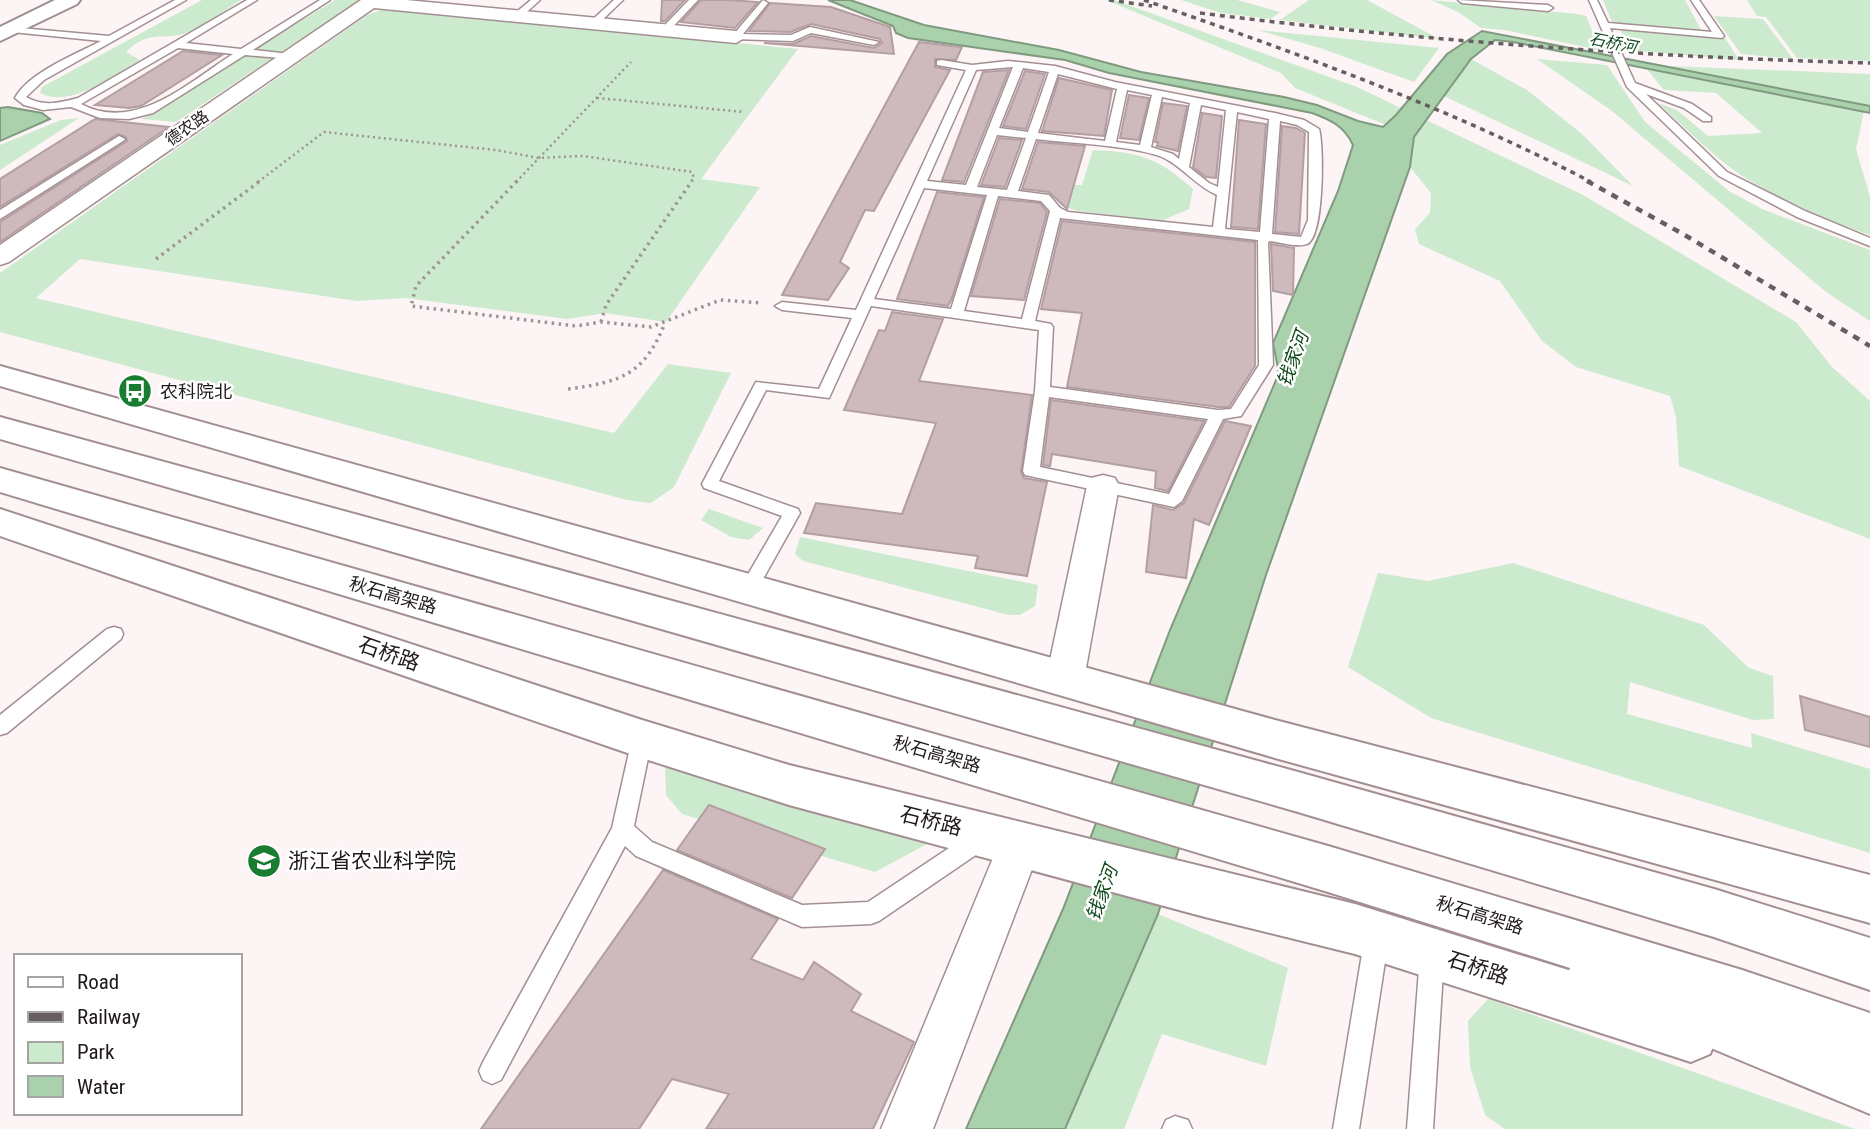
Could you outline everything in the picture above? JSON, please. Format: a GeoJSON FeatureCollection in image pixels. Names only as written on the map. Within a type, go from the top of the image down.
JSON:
{"type":"FeatureCollection","features":[{"type":"Feature","properties":{"kind":"main road"},"geometry":{"type":"LineString","coordinates":[[6,32],[70,0]]}},
{"type":"Feature","properties":{"kind":"main road"},"geometry":{"type":"LineString","coordinates":[[0,376],[1275,739],[1870,899]]}},
{"type":"Feature","properties":{"kind":"main road"},"geometry":{"type":"LineString","coordinates":[[0,428],[1298,792],[1714,913],[1870,964]]}},
{"type":"Feature","properties":{"kind":"main road","name":"秋石高架路"},"geometry":{"type":"LineString","coordinates":[[0,480],[1328,869],[1742,996],[1870,1040]]}},
{"type":"Feature","properties":{"kind":"main road","name":"石桥路"},"geometry":{"type":"LineString","coordinates":[[0,522],[642,739],[789,785],[1377,936],[1870,1089]]}},
{"type":"Feature","properties":{"kind":"main road"},"geometry":{"type":"LineString","coordinates":[[1328,869],[1870,1089]]}},
{"type":"Feature","properties":{"kind":"street"},"geometry":{"type":"LineString","coordinates":[[372,1],[436,4],[517,16],[736,37]]}},
{"type":"Feature","properties":{"kind":"street","name":"德农路"},"geometry":{"type":"LineString","coordinates":[[0,257],[372,1]]}},
{"type":"Feature","properties":{"kind":"street"},"geometry":{"type":"LineString","coordinates":[[1083,685],[1103,486]]}},
{"type":"Feature","properties":{"kind":"street"},"geometry":{"type":"LineString","coordinates":[[907,1129],[1018,843]]}},
{"type":"Feature","properties":{"kind":"lane"},"geometry":{"type":"LineString","coordinates":[[182,0],[40,78],[24,90],[20,99],[41,107],[58,107],[72,103],[253,0]]}},
{"type":"Feature","properties":{"kind":"lane"},"geometry":{"type":"LineString","coordinates":[[72,103],[92,114],[110,118],[130,117],[149,111],[326,0]]}},
{"type":"Feature","properties":{"kind":"lane"},"geometry":{"type":"LineString","coordinates":[[517,16],[536,0]]}},
{"type":"Feature","properties":{"kind":"lane"},"geometry":{"type":"LineString","coordinates":[[594,23],[619,0]]}},
{"type":"Feature","properties":{"kind":"lane"},"geometry":{"type":"LineString","coordinates":[[665,30],[694,0]]}},
{"type":"Feature","properties":{"kind":"lane"},"geometry":{"type":"LineString","coordinates":[[1462,0],[1548,8]]}},
{"type":"Feature","properties":{"kind":"lane"},"geometry":{"type":"LineString","coordinates":[[1593,0],[1631,85],[1723,174],[1801,214],[1870,242]]}},
{"type":"Feature","properties":{"kind":"lane"},"geometry":{"type":"LineString","coordinates":[[1604,25],[1719,36],[1695,0]]}},
{"type":"Feature","properties":{"kind":"lane"},"geometry":{"type":"LineString","coordinates":[[736,37],[763,3]]}},
{"type":"Feature","properties":{"kind":"lane"},"geometry":{"type":"LineString","coordinates":[[736,37],[793,38],[810,30],[874,42]]}},
{"type":"Feature","properties":{"kind":"lane"},"geometry":{"type":"LineString","coordinates":[[6,32],[111,39]]}},
{"type":"Feature","properties":{"kind":"lane"},"geometry":{"type":"LineString","coordinates":[[176,45],[290,57]]}},
{"type":"Feature","properties":{"kind":"lane"},"geometry":{"type":"LineString","coordinates":[[920,184],[1045,198],[1056,211],[1065,215],[1305,241],[1314,219],[1315,131],[1300,122],[1123,86],[1055,69],[995,62],[972,68],[942,63]]}},
{"type":"Feature","properties":{"kind":"lane"},"geometry":{"type":"LineString","coordinates":[[970,189],[1019,65]]}},
{"type":"Feature","properties":{"kind":"lane"},"geometry":{"type":"LineString","coordinates":[[748,590],[792,513],[710,484],[761,385],[824,394],[865,309],[972,68]]}},
{"type":"Feature","properties":{"kind":"lane"},"geometry":{"type":"LineString","coordinates":[[1012,193],[1055,69]]}},
{"type":"Feature","properties":{"kind":"lane"},"geometry":{"type":"LineString","coordinates":[[1631,85],[1689,106],[1707,119]]}},
{"type":"Feature","properties":{"kind":"lane"},"geometry":{"type":"LineString","coordinates":[[1110,144],[1123,86]]}},
{"type":"Feature","properties":{"kind":"lane"},"geometry":{"type":"LineString","coordinates":[[1145,149],[1158,93]]}},
{"type":"Feature","properties":{"kind":"lane"},"geometry":{"type":"LineString","coordinates":[[1183,167],[1196,101]]}},
{"type":"Feature","properties":{"kind":"lane"},"geometry":{"type":"LineString","coordinates":[[1219,231],[1232,108]]}},
{"type":"Feature","properties":{"kind":"lane"},"geometry":{"type":"LineString","coordinates":[[1042,391],[1218,415],[1236,413],[1266,365],[1262,243],[1266,236],[1275,117]]}},
{"type":"Feature","properties":{"kind":"lane"},"geometry":{"type":"LineString","coordinates":[[995,131],[1145,149],[1169,156],[1205,186],[1223,193]]}},
{"type":"Feature","properties":{"kind":"lane"},"geometry":{"type":"LineString","coordinates":[[0,215],[119,139]]}},
{"type":"Feature","properties":{"kind":"lane"},"geometry":{"type":"LineString","coordinates":[[956,314],[994,191]]}},
{"type":"Feature","properties":{"kind":"lane"},"geometry":{"type":"LineString","coordinates":[[1027,325],[1056,211]]}},
{"type":"Feature","properties":{"kind":"lane"},"geometry":{"type":"LineString","coordinates":[[782,306],[956,314],[1046,327],[1042,391],[1031,471],[1174,500],[1218,415]]}},
{"type":"Feature","properties":{"kind":"lane"},"geometry":{"type":"LineString","coordinates":[[0,727],[114,634]]}},
{"type":"Feature","properties":{"kind":"lane"},"geometry":{"type":"LineString","coordinates":[[492,1071],[622,830],[642,739]]}},
{"type":"Feature","properties":{"kind":"lane"},"geometry":{"type":"LineString","coordinates":[[622,830],[644,849],[802,916],[871,913],[1018,843]]}},
{"type":"Feature","properties":{"kind":"lane"},"geometry":{"type":"LineString","coordinates":[[1346,1129],[1377,936]]}},
{"type":"Feature","properties":{"kind":"lane"},"geometry":{"type":"LineString","coordinates":[[1420,1129],[1432,953]]}},
{"type":"Feature","properties":{"kind":"path"},"geometry":{"type":"LineString","coordinates":[[631,62],[416,286],[411,306],[576,326],[601,323],[651,327],[720,300],[782,306]]}},
{"type":"Feature","properties":{"kind":"path"},"geometry":{"type":"LineString","coordinates":[[597,97],[744,112]]}},
{"type":"Feature","properties":{"kind":"path"},"geometry":{"type":"LineString","coordinates":[[156,259],[324,132],[496,150],[539,158],[583,156],[692,172],[694,178],[607,304],[601,323]]}},
{"type":"Feature","properties":{"kind":"path"},"geometry":{"type":"LineString","coordinates":[[568,388],[604,384],[629,375],[646,363],[656,348],[666,322]]}},
{"type":"Feature","properties":{"kind":"green space"},"geometry":{"type":"Polygon","coordinates":[[[202,0],[241,0],[188,32],[142,40],[126,52],[140,60],[92,88],[65,97],[40,93],[42,87],[202,0]]]}},
{"type":"Feature","properties":{"kind":"green space"},"geometry":{"type":"Polygon","coordinates":[[[335,0],[360,0],[176,122],[142,119],[335,0]]]}},
{"type":"Feature","properties":{"kind":"green space"},"geometry":{"type":"Polygon","coordinates":[[[1106,0],[1114,0],[1357,87],[1583,195],[1796,322],[1832,367],[1870,401],[1870,539],[1679,466],[1676,417],[1670,396],[1576,367],[1542,341],[1500,281],[1419,244],[1415,229],[1430,213],[1431,193],[1410,167],[1413,136],[1295,88],[1281,73],[1106,0]]]}},
{"type":"Feature","properties":{"kind":"green space"},"geometry":{"type":"Polygon","coordinates":[[[1181,0],[1237,0],[1280,12],[1271,19],[1221,13],[1181,0]]]}},
{"type":"Feature","properties":{"kind":"green space"},"geometry":{"type":"Polygon","coordinates":[[[1309,0],[1367,0],[1439,39],[1280,20],[1309,0]]]}},
{"type":"Feature","properties":{"kind":"green space"},"geometry":{"type":"Polygon","coordinates":[[[1431,0],[1586,16],[1600,50],[1504,30],[1481,28],[1458,12],[1431,0]]]}},
{"type":"Feature","properties":{"kind":"green space"},"geometry":{"type":"Polygon","coordinates":[[[1603,0],[1685,0],[1701,30],[1616,24],[1611,20],[1603,0]]]}},
{"type":"Feature","properties":{"kind":"green space"},"geometry":{"type":"Polygon","coordinates":[[[1747,0],[1870,0],[1870,61],[1797,58],[1766,17],[1757,16],[1747,0]]]}},
{"type":"Feature","properties":{"kind":"green space"},"geometry":{"type":"Polygon","coordinates":[[[387,8],[798,49],[701,179],[760,187],[666,322],[605,313],[567,319],[405,298],[357,301],[80,259],[36,298],[614,433],[668,364],[731,373],[674,487],[651,503],[627,500],[0,332],[0,273],[367,15],[387,8]]]}},
{"type":"Feature","properties":{"kind":"green space"},"geometry":{"type":"Polygon","coordinates":[[[1714,16],[1763,19],[1793,59],[1741,54],[1714,16]]]}},
{"type":"Feature","properties":{"kind":"green space"},"geometry":{"type":"Polygon","coordinates":[[[1620,29],[1725,38],[1739,60],[1630,50],[1620,29]]]}},
{"type":"Feature","properties":{"kind":"green space"},"geometry":{"type":"Polygon","coordinates":[[[1257,30],[1439,48],[1414,82],[1320,48],[1257,30]]]}},
{"type":"Feature","properties":{"kind":"green space"},"geometry":{"type":"Polygon","coordinates":[[[1471,59],[1527,90],[1582,134],[1633,186],[1444,96],[1471,59]]]}},
{"type":"Feature","properties":{"kind":"green space"},"geometry":{"type":"Polygon","coordinates":[[[1537,59],[1607,65],[1645,122],[1729,191],[1762,209],[1870,250],[1870,321],[1826,292],[1612,111],[1537,59]]]}},
{"type":"Feature","properties":{"kind":"green space"},"geometry":{"type":"Polygon","coordinates":[[[1668,66],[1870,74],[1870,106],[1668,66]]]}},
{"type":"Feature","properties":{"kind":"green space"},"geometry":{"type":"Polygon","coordinates":[[[1646,68],[1864,111],[1856,149],[1870,197],[1870,235],[1813,213],[1739,174],[1658,103],[1677,110],[1708,136],[1762,133],[1716,93],[1664,90],[1646,68]]]}},
{"type":"Feature","properties":{"kind":"green space"},"geometry":{"type":"Polygon","coordinates":[[[79,118],[0,170],[0,145],[61,120],[79,118]]]}},
{"type":"Feature","properties":{"kind":"green space"},"geometry":{"type":"Polygon","coordinates":[[[1093,150],[1136,155],[1169,170],[1193,189],[1189,209],[1161,221],[1078,211],[1062,206],[1048,189],[1060,185],[1082,185],[1093,150]]]}},
{"type":"Feature","properties":{"kind":"green space"},"geometry":{"type":"Polygon","coordinates":[[[709,509],[763,528],[749,540],[731,537],[701,520],[709,509]]]}},
{"type":"Feature","properties":{"kind":"green space"},"geometry":{"type":"Polygon","coordinates":[[[800,537],[1038,585],[1035,606],[1020,615],[1009,615],[803,561],[795,554],[800,537]]]}},
{"type":"Feature","properties":{"kind":"green space"},"geometry":{"type":"Polygon","coordinates":[[[1513,563],[1704,625],[1749,668],[1773,676],[1774,719],[1753,720],[1630,682],[1627,714],[1752,748],[1751,733],[1870,769],[1870,853],[1431,718],[1348,667],[1378,573],[1428,581],[1513,563]]]}},
{"type":"Feature","properties":{"kind":"green space"},"geometry":{"type":"Polygon","coordinates":[[[665,767],[929,843],[875,872],[682,814],[666,795],[665,767]]]}},
{"type":"Feature","properties":{"kind":"green space"},"geometry":{"type":"Polygon","coordinates":[[[1158,914],[1288,968],[1266,1066],[1162,1034],[1124,1129],[1065,1129],[1158,914]]]}},
{"type":"Feature","properties":{"kind":"green space"},"geometry":{"type":"Polygon","coordinates":[[[1488,999],[1855,1129],[1505,1129],[1485,1115],[1470,1067],[1468,1021],[1488,999]]]}},
{"type":"Feature","properties":{"kind":"water","name":"钱家河"},"geometry":{"type":"Polygon","coordinates":[[[828,0],[850,0],[924,25],[1059,50],[1141,72],[1284,97],[1383,127],[1447,54],[1482,31],[1870,106],[1870,113],[1513,42],[1495,40],[1471,59],[1414,137],[1410,167],[1266,575],[1158,914],[1065,1129],[966,1129],[1063,909],[1170,630],[1279,373],[1273,343],[1338,191],[1353,145],[1336,125],[1312,113],[1109,73],[1065,60],[908,38],[896,33],[893,26],[828,0]]]}},
{"type":"Feature","properties":{"kind":"water"},"geometry":{"type":"Polygon","coordinates":[[[0,108],[42,113],[50,119],[0,141],[0,108]]]}},
{"type":"Feature","properties":{"kind":"building"},"geometry":{"type":"Polygon","coordinates":[[[662,0],[685,0],[665,21],[661,21],[662,0]]]}},
{"type":"Feature","properties":{"kind":"building"},"geometry":{"type":"Polygon","coordinates":[[[701,0],[758,2],[735,28],[681,22],[701,0]]]}},
{"type":"Feature","properties":{"kind":"building"},"geometry":{"type":"Polygon","coordinates":[[[770,3],[831,7],[890,27],[894,54],[764,43],[793,44],[811,36],[874,48],[882,43],[880,39],[811,24],[790,32],[749,31],[770,3]]]}},
{"type":"Feature","properties":{"kind":"building"},"geometry":{"type":"Polygon","coordinates":[[[919,42],[962,47],[956,60],[935,59],[935,67],[950,70],[874,211],[865,210],[840,262],[849,268],[828,300],[782,295],[919,42]]]}},
{"type":"Feature","properties":{"kind":"building"},"geometry":{"type":"Polygon","coordinates":[[[183,51],[222,55],[141,106],[129,108],[95,105],[183,51]]]}},
{"type":"Feature","properties":{"kind":"building"},"geometry":{"type":"Polygon","coordinates":[[[1009,70],[964,182],[942,180],[983,72],[1009,70]]]}},
{"type":"Feature","properties":{"kind":"building"},"geometry":{"type":"Polygon","coordinates":[[[1025,71],[1045,74],[1026,129],[1003,126],[1025,71]]]}},
{"type":"Feature","properties":{"kind":"building"},"geometry":{"type":"Polygon","coordinates":[[[1059,78],[1112,90],[1104,136],[1042,131],[1059,78]]]}},
{"type":"Feature","properties":{"kind":"building"},"geometry":{"type":"Polygon","coordinates":[[[1129,95],[1149,98],[1139,140],[1120,138],[1129,95]]]}},
{"type":"Feature","properties":{"kind":"building"},"geometry":{"type":"Polygon","coordinates":[[[1163,103],[1187,106],[1178,151],[1157,146],[1158,142],[1155,142],[1163,103]]]}},
{"type":"Feature","properties":{"kind":"building"},"geometry":{"type":"Polygon","coordinates":[[[1202,113],[1222,116],[1216,178],[1206,177],[1193,167],[1202,113]]]}},
{"type":"Feature","properties":{"kind":"building"},"geometry":{"type":"Polygon","coordinates":[[[95,119],[169,127],[0,242],[0,222],[127,141],[126,137],[118,134],[0,207],[0,179],[95,119]]]}},
{"type":"Feature","properties":{"kind":"building"},"geometry":{"type":"Polygon","coordinates":[[[1239,120],[1266,124],[1258,229],[1231,227],[1239,120]]]}},
{"type":"Feature","properties":{"kind":"building"},"geometry":{"type":"Polygon","coordinates":[[[1282,126],[1296,128],[1305,133],[1299,234],[1275,232],[1282,126]]]}},
{"type":"Feature","properties":{"kind":"building"},"geometry":{"type":"Polygon","coordinates":[[[999,138],[1022,140],[1005,187],[981,185],[999,138]]]}},
{"type":"Feature","properties":{"kind":"building"},"geometry":{"type":"Polygon","coordinates":[[[1038,142],[1085,146],[1067,209],[1049,192],[1022,189],[1038,142]]]}},
{"type":"Feature","properties":{"kind":"building"},"geometry":{"type":"Polygon","coordinates":[[[937,192],[984,197],[948,306],[897,299],[937,192]]]}},
{"type":"Feature","properties":{"kind":"building"},"geometry":{"type":"Polygon","coordinates":[[[1000,199],[1040,203],[1047,212],[1024,300],[971,296],[1000,199]]]}},
{"type":"Feature","properties":{"kind":"building"},"geometry":{"type":"Polygon","coordinates":[[[1062,221],[1255,242],[1255,366],[1229,407],[1067,387],[1082,313],[1041,309],[1062,221]]]}},
{"type":"Feature","properties":{"kind":"building"},"geometry":{"type":"Polygon","coordinates":[[[1271,244],[1294,248],[1293,295],[1273,291],[1271,244]]]}},
{"type":"Feature","properties":{"kind":"building"},"geometry":{"type":"Polygon","coordinates":[[[892,312],[943,319],[919,381],[1032,395],[1021,472],[1024,478],[1047,482],[1027,576],[975,568],[978,556],[804,533],[816,503],[902,514],[936,423],[844,410],[879,330],[885,331],[892,312]]]}},
{"type":"Feature","properties":{"kind":"building"},"geometry":{"type":"Polygon","coordinates":[[[1051,400],[1204,421],[1168,491],[1155,488],[1156,471],[1052,454],[1050,466],[1043,465],[1051,400]]]}},
{"type":"Feature","properties":{"kind":"building"},"geometry":{"type":"Polygon","coordinates":[[[1225,421],[1251,426],[1209,525],[1194,519],[1186,578],[1146,572],[1153,505],[1173,510],[1184,503],[1225,421]]]}},
{"type":"Feature","properties":{"kind":"building"},"geometry":{"type":"Polygon","coordinates":[[[1800,696],[1870,717],[1870,747],[1805,730],[1800,696]]]}},
{"type":"Feature","properties":{"kind":"building"},"geometry":{"type":"Polygon","coordinates":[[[709,805],[825,849],[792,898],[677,850],[709,805]]]}},
{"type":"Feature","properties":{"kind":"building"},"geometry":{"type":"Polygon","coordinates":[[[663,870],[778,919],[751,959],[803,980],[814,962],[861,994],[851,1011],[914,1042],[873,1129],[706,1129],[729,1094],[672,1079],[639,1129],[481,1129],[663,870]]]}},
{"type":"Feature","properties":{"kind":"railway"},"geometry":{"type":"LineString","coordinates":[[1109,0],[1152,6]]}},
{"type":"Feature","properties":{"kind":"railway"},"geometry":{"type":"LineString","coordinates":[[1144,0],[1315,61],[1427,105],[1591,182]]}},
{"type":"Feature","properties":{"kind":"railway"},"geometry":{"type":"LineString","coordinates":[[1200,13],[1451,40],[1702,57],[1870,63]]}},
{"type":"Feature","properties":{"kind":"railway"},"geometry":{"type":"LineString","coordinates":[[1587,181],[1683,234],[1870,346]]}},
{"type":"Feature","properties":{"kind":"place","name":"农科院北"},"geometry":{"type":"Point","coordinates":[135,391]}},
{"type":"Feature","properties":{"kind":"place","name":"浙江省农业科学院"},"geometry":{"type":"Point","coordinates":[264,861]}},
{"type":"Feature","properties":{"kind":"water label","name":"石桥河"},"geometry":{"type":"Point","coordinates":[1613,43]}}]}
